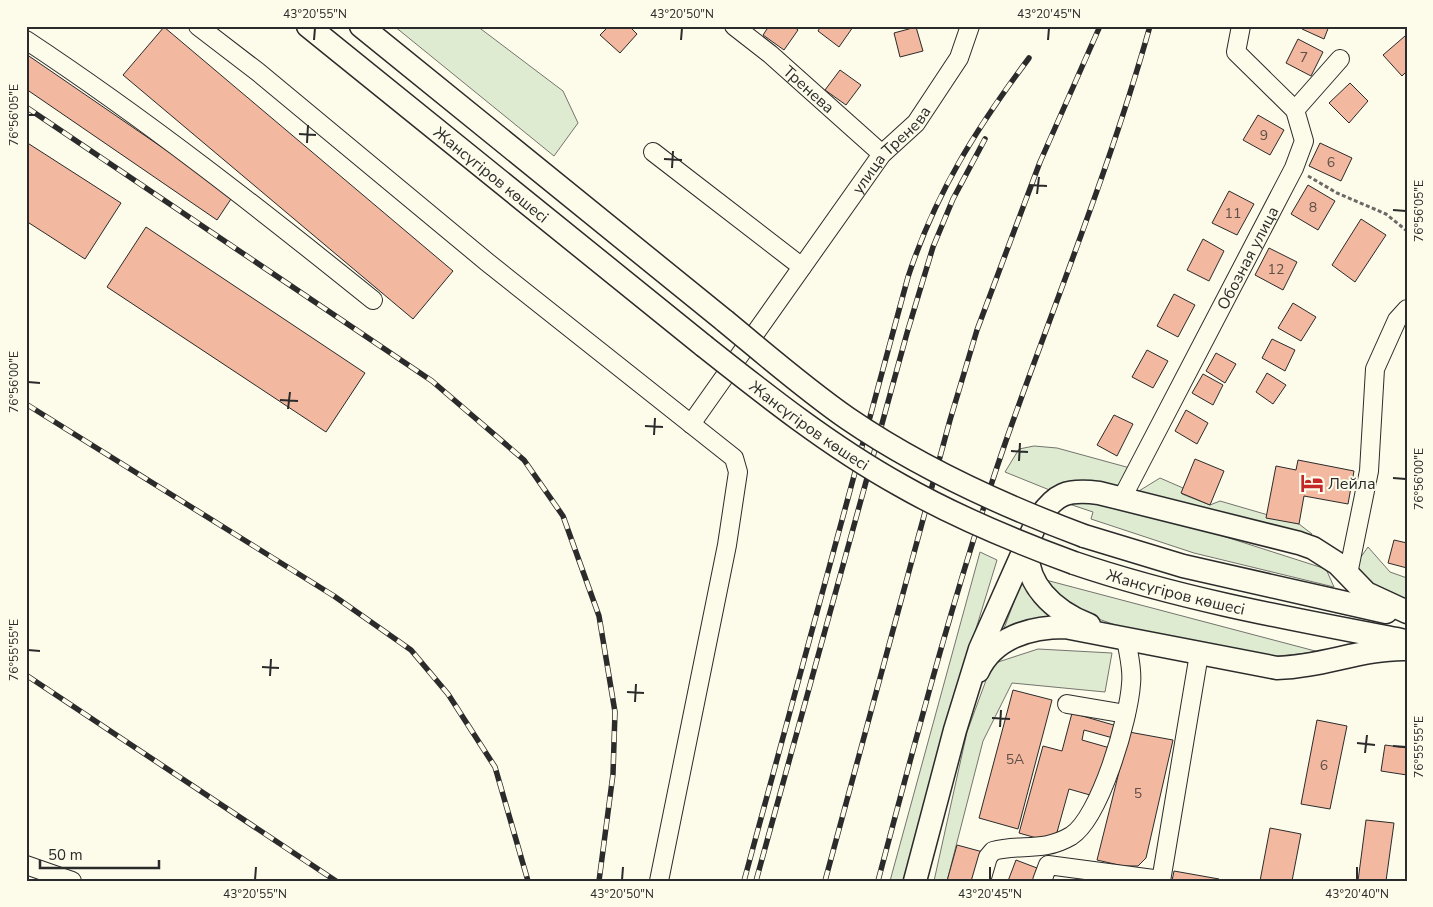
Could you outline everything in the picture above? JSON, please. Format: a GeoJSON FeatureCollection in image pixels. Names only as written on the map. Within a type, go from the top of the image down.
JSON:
{"type":"FeatureCollection","features":[{"type":"Feature","properties":{"kind":"main road","name":"Жансүгіров көшесі"},"geometry":{"type":"LineString","coordinates":[[308,26],[704,346],[794,416],[899,484],[969,521],[1015,541],[1124,579],[1230,607],[1407,642]]}},
{"type":"Feature","properties":{"kind":"main road","name":"Жансүгіров көшесі"},"geometry":{"type":"LineString","coordinates":[[360,26],[823,400],[883,441],[942,474],[999,502],[1084,536],[1183,566],[1407,616]]}},
{"type":"Feature","properties":{"kind":"main road"},"geometry":{"type":"LineString","coordinates":[[915,881],[955,730],[984,638],[1030,535],[1046,508],[1059,496],[1068,492],[1086,491],[1122,498],[1299,543],[1330,558],[1366,593],[1407,612]]}},
{"type":"Feature","properties":{"kind":"main road"},"geometry":{"type":"LineString","coordinates":[[1030,535],[1027,558],[1035,582],[1046,598],[1069,617],[1126,638]]}},
{"type":"Feature","properties":{"kind":"main road"},"geometry":{"type":"LineString","coordinates":[[955,730],[982,663],[990,654],[1017,634],[1030,630],[1065,627],[1256,665],[1293,667],[1376,650],[1407,649]]}},
{"type":"Feature","properties":{"kind":"street"},"geometry":{"type":"LineString","coordinates":[[198,26],[258,72],[487,262],[734,458],[738,472],[727,545],[660,881]]}},
{"type":"Feature","properties":{"kind":"street","name":"Тренева"},"geometry":{"type":"LineString","coordinates":[[734,26],[770,54],[882,154]]}},
{"type":"Feature","properties":{"kind":"street","name":"улица Тренева"},"geometry":{"type":"LineString","coordinates":[[691,424],[882,154],[916,123],[958,58],[970,26]]}},
{"type":"Feature","properties":{"kind":"street","name":"Обозная улица"},"geometry":{"type":"LineString","coordinates":[[1122,498],[1294,168],[1304,141],[1295,110],[1236,52],[1241,26]]}},
{"type":"Feature","properties":{"kind":"street"},"geometry":{"type":"LineString","coordinates":[[26,40],[101,90],[237,190],[373,300]]}},
{"type":"Feature","properties":{"kind":"street"},"geometry":{"type":"LineString","coordinates":[[1295,110],[1340,59]]}},
{"type":"Feature","properties":{"kind":"street"},"geometry":{"type":"LineString","coordinates":[[652,152],[802,267]]}},
{"type":"Feature","properties":{"kind":"street"},"geometry":{"type":"LineString","coordinates":[[1348,574],[1369,472],[1375,370],[1397,320],[1407,309]]}},
{"type":"Feature","properties":{"kind":"street"},"geometry":{"type":"LineString","coordinates":[[981,881],[988,857],[994,851],[1052,845],[1072,835],[1088,819],[1098,801],[1126,714],[1132,675],[1126,638]]}},
{"type":"Feature","properties":{"kind":"street"},"geometry":{"type":"LineString","coordinates":[[1042,881],[1048,865],[1161,881],[1199,654]]}},
{"type":"Feature","properties":{"kind":"street"},"geometry":{"type":"LineString","coordinates":[[1067,704],[1126,714]]}},
{"type":"Feature","properties":{"kind":"street"},"geometry":{"type":"LineString","coordinates":[[27,868],[72,881]]}},
{"type":"Feature","properties":{"kind":"path"},"geometry":{"type":"LineString","coordinates":[[1294,168],[1337,194],[1386,214],[1407,231]]}},
{"type":"Feature","properties":{"kind":"green space"},"geometry":{"type":"Polygon","coordinates":[[[394,26],[477,26],[563,91],[578,123],[554,156],[394,26]]]}},
{"type":"Feature","properties":{"kind":"green space"},"geometry":{"type":"Polygon","coordinates":[[[1034,446],[1057,448],[1130,468],[1117,489],[1052,491],[1005,472],[1019,449],[1034,446]]]}},
{"type":"Feature","properties":{"kind":"green space"},"geometry":{"type":"Polygon","coordinates":[[[1160,478],[1183,488],[1182,494],[1210,505],[1220,501],[1299,524],[1312,534],[1297,537],[1134,494],[1160,478]]]}},
{"type":"Feature","properties":{"kind":"green space"},"geometry":{"type":"Polygon","coordinates":[[[1104,498],[1326,569],[1334,587],[1194,553],[1091,519],[1093,512],[1063,502],[1104,498]]]}},
{"type":"Feature","properties":{"kind":"green space"},"geometry":{"type":"Polygon","coordinates":[[[1368,547],[1390,572],[1407,578],[1407,603],[1390,597],[1353,568],[1368,547]]]}},
{"type":"Feature","properties":{"kind":"green space"},"geometry":{"type":"Polygon","coordinates":[[[980,552],[997,560],[938,753],[905,881],[890,881],[980,552]]]}},
{"type":"Feature","properties":{"kind":"green space"},"geometry":{"type":"Polygon","coordinates":[[[1023,578],[1057,616],[1003,631],[1023,578]]]}},
{"type":"Feature","properties":{"kind":"green space"},"geometry":{"type":"Polygon","coordinates":[[[1042,579],[1319,652],[1257,658],[1154,639],[1071,609],[1042,579]]]}},
{"type":"Feature","properties":{"kind":"green space"},"geometry":{"type":"Polygon","coordinates":[[[1038,649],[1112,653],[1105,692],[1012,683],[983,741],[947,881],[934,881],[967,732],[992,664],[1038,649]]]}},
{"type":"Feature","properties":{"kind":"building"},"geometry":{"type":"Polygon","coordinates":[[[609,26],[629,26],[637,34],[620,53],[600,35],[609,26]]]}},
{"type":"Feature","properties":{"kind":"building"},"geometry":{"type":"Polygon","coordinates":[[[769,26],[793,26],[798,30],[784,50],[763,35],[769,26]]]}},
{"type":"Feature","properties":{"kind":"building"},"geometry":{"type":"Polygon","coordinates":[[[821,26],[853,27],[839,47],[818,31],[821,26]]]}},
{"type":"Feature","properties":{"kind":"building"},"geometry":{"type":"Polygon","coordinates":[[[1303,26],[1329,26],[1324,39],[1302,29],[1303,26]]]}},
{"type":"Feature","properties":{"kind":"building"},"geometry":{"type":"Polygon","coordinates":[[[164,27],[453,271],[413,319],[123,75],[164,27]]]}},
{"type":"Feature","properties":{"kind":"building"},"geometry":{"type":"Polygon","coordinates":[[[916,27],[923,51],[900,57],[894,33],[916,27]]]}},
{"type":"Feature","properties":{"kind":"building"},"geometry":{"type":"Polygon","coordinates":[[[1405,36],[1407,38],[1407,71],[1402,76],[1383,55],[1405,36]]]}},
{"type":"Feature","properties":{"kind":"building"},"geometry":{"type":"Polygon","coordinates":[[[1298,39],[1323,52],[1311,76],[1286,63],[1298,39]]]}},
{"type":"Feature","properties":{"kind":"building"},"geometry":{"type":"Polygon","coordinates":[[[26,54],[233,196],[217,220],[26,89],[26,54]]]}},
{"type":"Feature","properties":{"kind":"building"},"geometry":{"type":"Polygon","coordinates":[[[840,70],[861,85],[846,105],[825,90],[840,70]]]}},
{"type":"Feature","properties":{"kind":"building"},"geometry":{"type":"Polygon","coordinates":[[[1350,83],[1368,101],[1349,123],[1329,103],[1350,83]]]}},
{"type":"Feature","properties":{"kind":"building"},"geometry":{"type":"Polygon","coordinates":[[[1258,115],[1284,130],[1270,155],[1243,140],[1258,115]]]}},
{"type":"Feature","properties":{"kind":"building"},"geometry":{"type":"Polygon","coordinates":[[[26,142],[121,203],[85,259],[26,221],[26,142]]]}},
{"type":"Feature","properties":{"kind":"building"},"geometry":{"type":"Polygon","coordinates":[[[1320,143],[1352,158],[1341,181],[1309,166],[1320,143]]]}},
{"type":"Feature","properties":{"kind":"building"},"geometry":{"type":"Polygon","coordinates":[[[1308,185],[1335,201],[1318,230],[1291,214],[1308,185]]]}},
{"type":"Feature","properties":{"kind":"building"},"geometry":{"type":"Polygon","coordinates":[[[1229,191],[1254,204],[1237,235],[1212,223],[1229,191]]]}},
{"type":"Feature","properties":{"kind":"building"},"geometry":{"type":"Polygon","coordinates":[[[1361,219],[1386,235],[1355,282],[1332,265],[1361,219]]]}},
{"type":"Feature","properties":{"kind":"building"},"geometry":{"type":"Polygon","coordinates":[[[146,227],[365,373],[326,432],[107,287],[146,227]]]}},
{"type":"Feature","properties":{"kind":"building"},"geometry":{"type":"Polygon","coordinates":[[[1203,239],[1224,251],[1209,281],[1187,270],[1203,239]]]}},
{"type":"Feature","properties":{"kind":"building"},"geometry":{"type":"Polygon","coordinates":[[[1269,248],[1297,262],[1283,290],[1255,275],[1269,248]]]}},
{"type":"Feature","properties":{"kind":"building"},"geometry":{"type":"Polygon","coordinates":[[[1174,294],[1195,305],[1178,337],[1157,326],[1174,294]]]}},
{"type":"Feature","properties":{"kind":"building"},"geometry":{"type":"Polygon","coordinates":[[[1293,303],[1316,317],[1301,341],[1278,328],[1293,303]]]}},
{"type":"Feature","properties":{"kind":"building"},"geometry":{"type":"Polygon","coordinates":[[[1272,339],[1295,350],[1285,371],[1262,358],[1272,339]]]}},
{"type":"Feature","properties":{"kind":"building"},"geometry":{"type":"Polygon","coordinates":[[[1147,350],[1168,361],[1153,388],[1132,377],[1147,350]]]}},
{"type":"Feature","properties":{"kind":"building"},"geometry":{"type":"Polygon","coordinates":[[[1216,353],[1236,364],[1225,383],[1206,371],[1216,353]]]}},
{"type":"Feature","properties":{"kind":"building"},"geometry":{"type":"Polygon","coordinates":[[[1267,373],[1286,385],[1273,404],[1256,392],[1267,373]]]}},
{"type":"Feature","properties":{"kind":"building"},"geometry":{"type":"Polygon","coordinates":[[[1203,374],[1223,385],[1213,405],[1192,393],[1203,374]]]}},
{"type":"Feature","properties":{"kind":"building"},"geometry":{"type":"Polygon","coordinates":[[[1186,410],[1208,423],[1197,444],[1175,431],[1186,410]]]}},
{"type":"Feature","properties":{"kind":"building"},"geometry":{"type":"Polygon","coordinates":[[[1114,415],[1133,424],[1117,456],[1097,445],[1114,415]]]}},
{"type":"Feature","properties":{"kind":"building"},"geometry":{"type":"Polygon","coordinates":[[[1195,459],[1224,471],[1210,505],[1181,493],[1195,459]]]}},
{"type":"Feature","properties":{"kind":"building","name":"Лейла"},"geometry":{"type":"Polygon","coordinates":[[[1298,460],[1354,471],[1348,504],[1304,496],[1299,524],[1266,518],[1276,466],[1296,470],[1298,460]]]}},
{"type":"Feature","properties":{"kind":"building"},"geometry":{"type":"Polygon","coordinates":[[[1394,540],[1407,543],[1407,568],[1388,563],[1394,540]]]}},
{"type":"Feature","properties":{"kind":"building"},"geometry":{"type":"Polygon","coordinates":[[[1013,690],[1052,700],[1018,829],[979,818],[1013,690]]]}},
{"type":"Feature","properties":{"kind":"building"},"geometry":{"type":"Polygon","coordinates":[[[1072,713],[1117,726],[1113,738],[1084,730],[1082,740],[1110,748],[1097,797],[1069,789],[1054,843],[1019,833],[1043,746],[1062,751],[1072,713]]]}},
{"type":"Feature","properties":{"kind":"building"},"geometry":{"type":"Polygon","coordinates":[[[1317,720],[1347,726],[1330,809],[1301,804],[1317,720]]]}},
{"type":"Feature","properties":{"kind":"building"},"geometry":{"type":"Polygon","coordinates":[[[1129,732],[1173,740],[1146,858],[1138,866],[1123,866],[1097,860],[1129,732]]]}},
{"type":"Feature","properties":{"kind":"building"},"geometry":{"type":"Polygon","coordinates":[[[1385,745],[1407,748],[1407,775],[1381,771],[1385,745]]]}},
{"type":"Feature","properties":{"kind":"building"},"geometry":{"type":"Polygon","coordinates":[[[1366,820],[1394,823],[1386,881],[1358,881],[1366,820]]]}},
{"type":"Feature","properties":{"kind":"building"},"geometry":{"type":"Polygon","coordinates":[[[1270,828],[1301,834],[1292,881],[1260,881],[1270,828]]]}},
{"type":"Feature","properties":{"kind":"building"},"geometry":{"type":"Polygon","coordinates":[[[957,845],[983,852],[975,881],[947,881],[957,845]]]}},
{"type":"Feature","properties":{"kind":"building"},"geometry":{"type":"Polygon","coordinates":[[[1016,860],[1037,868],[1033,881],[1008,881],[1016,860]]]}},
{"type":"Feature","properties":{"kind":"building"},"geometry":{"type":"Polygon","coordinates":[[[1174,871],[1219,879],[1219,881],[1172,881],[1174,871]]]}},
{"type":"Feature","properties":{"kind":"railway"},"geometry":{"type":"LineString","coordinates":[[825,881],[950,420],[977,330],[1040,162],[1100,26]]}},
{"type":"Feature","properties":{"kind":"railway"},"geometry":{"type":"LineString","coordinates":[[878,881],[939,656],[989,490],[1101,181],[1150,26]]}},
{"type":"Feature","properties":{"kind":"railway"},"geometry":{"type":"LineString","coordinates":[[744,881],[908,277],[931,217],[959,162],[992,110],[1029,58]]}},
{"type":"Feature","properties":{"kind":"railway"},"geometry":{"type":"LineString","coordinates":[[26,107],[432,381],[524,460],[563,516],[599,616],[615,712],[613,774],[599,881]]}},
{"type":"Feature","properties":{"kind":"railway"},"geometry":{"type":"LineString","coordinates":[[756,881],[907,333],[933,247],[953,199],[985,139]]}},
{"type":"Feature","properties":{"kind":"railway"},"geometry":{"type":"LineString","coordinates":[[26,404],[334,596],[411,650],[448,694],[495,767],[528,881]]}},
{"type":"Feature","properties":{"kind":"railway"},"geometry":{"type":"LineString","coordinates":[[26,675],[336,881]]}},
{"type":"Feature","properties":{"kind":"place","name":"Лейла"},"geometry":{"type":"Point","coordinates":[1312,483]}}]}
